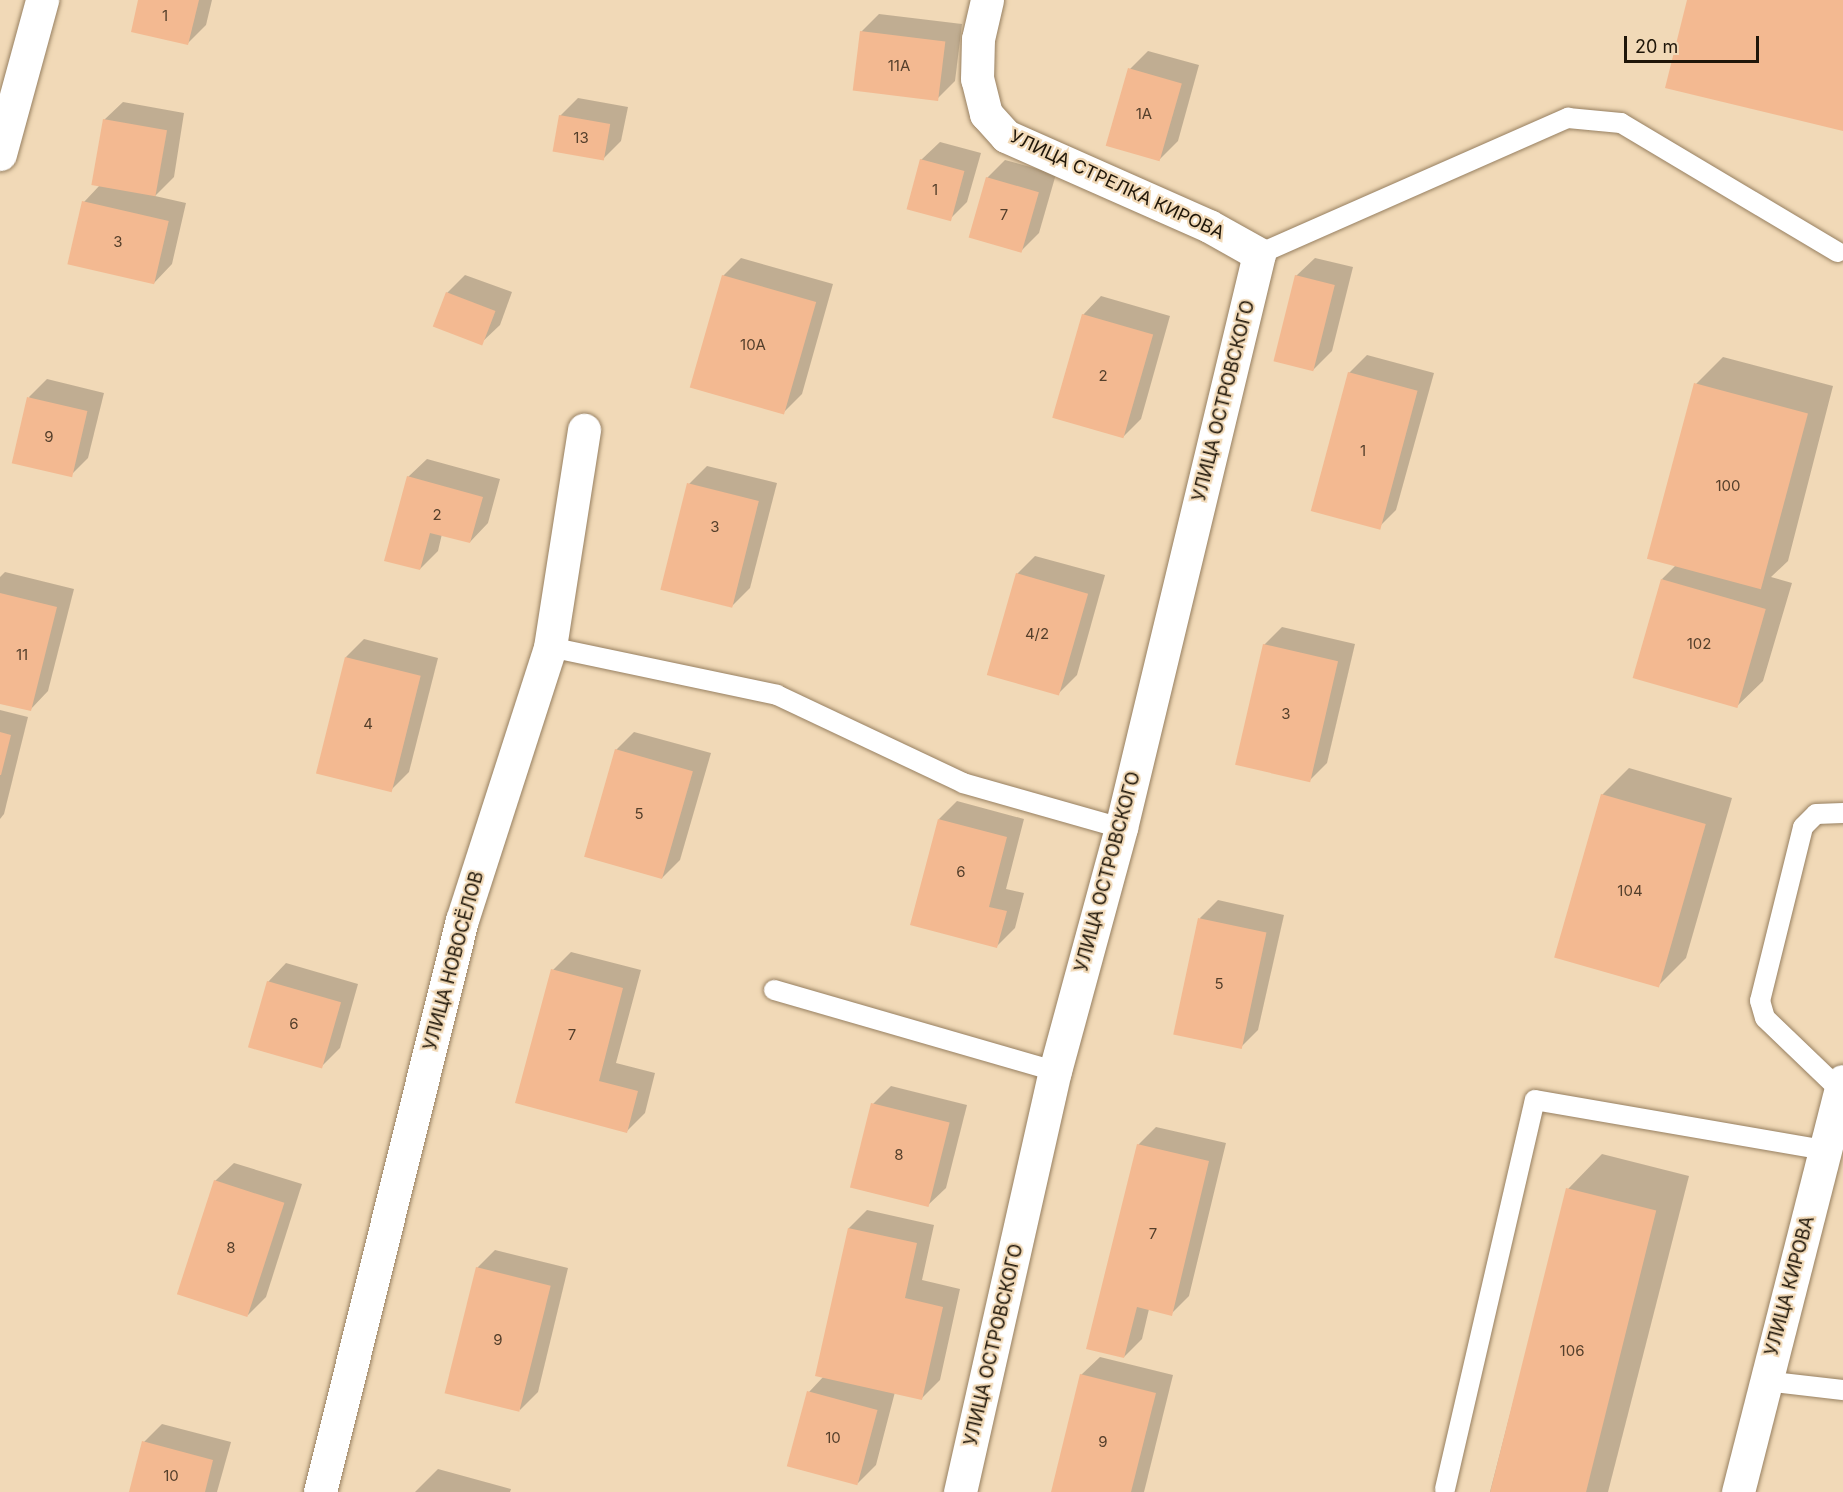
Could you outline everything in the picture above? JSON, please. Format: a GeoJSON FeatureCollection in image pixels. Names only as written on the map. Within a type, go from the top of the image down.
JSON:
{"type":"FeatureCollection","features":[{"type":"Feature","properties":{"kind":"street"},"geometry":{"type":"LineString","coordinates":[[0,154],[42,0]]}},
{"type":"Feature","properties":{"kind":"street","name":"УЛИЦА СТРЕЛКА КИРОВА"},"geometry":{"type":"LineString","coordinates":[[987,0],[978,39],[977,79],[986,114],[1006,136],[1062,164],[1209,226],[1260,254]]}},
{"type":"Feature","properties":{"kind":"street","name":"УЛИЦА ОСТРОВСКОГО"},"geometry":{"type":"LineString","coordinates":[[960,1492],[1055,1071],[1121,828],[1260,254]]}},
{"type":"Feature","properties":{"kind":"street","name":"УЛИЦА НОВОСЁЛОВ"},"geometry":{"type":"LineString","coordinates":[[320,1492],[462,920],[550,647],[584,430]]}},
{"type":"Feature","properties":{"kind":"street","name":"УЛИЦА КИРОВА"},"geometry":{"type":"LineString","coordinates":[[1738,1492],[1842,1086]]}},
{"type":"Feature","properties":{"kind":"lane"},"geometry":{"type":"LineString","coordinates":[[1260,254],[1568,118],[1621,123],[1837,252]]}},
{"type":"Feature","properties":{"kind":"lane"},"geometry":{"type":"LineString","coordinates":[[550,647],[777,695],[963,783],[1121,828]]}},
{"type":"Feature","properties":{"kind":"lane"},"geometry":{"type":"LineString","coordinates":[[1842,1086],[1765,1018],[1760,1001],[1803,826],[1816,814],[1843,813]]}},
{"type":"Feature","properties":{"kind":"lane"},"geometry":{"type":"LineString","coordinates":[[774,990],[1055,1071]]}},
{"type":"Feature","properties":{"kind":"lane"},"geometry":{"type":"LineString","coordinates":[[1445,1489],[1535,1100],[1825,1150]]}},
{"type":"Feature","properties":{"kind":"lane"},"geometry":{"type":"LineString","coordinates":[[1765,1381],[1843,1390]]}},
{"type":"Feature","properties":{"kind":"building"},"geometry":{"type":"Polygon","coordinates":[[[138,0],[199,0],[188,45],[131,32],[138,0]]]}},
{"type":"Feature","properties":{"kind":"building"},"geometry":{"type":"Polygon","coordinates":[[[1687,0],[1843,0],[1843,131],[1665,88],[1687,0]]]}},
{"type":"Feature","properties":{"kind":"building"},"geometry":{"type":"Polygon","coordinates":[[[860,31],[945,41],[938,101],[853,91],[860,31]]]}},
{"type":"Feature","properties":{"kind":"building"},"geometry":{"type":"Polygon","coordinates":[[[1128,68],[1182,83],[1160,161],[1106,146],[1128,68]]]}},
{"type":"Feature","properties":{"kind":"building"},"geometry":{"type":"Polygon","coordinates":[[[559,115],[610,124],[604,160],[553,151],[559,115]]]}},
{"type":"Feature","properties":{"kind":"building"},"geometry":{"type":"Polygon","coordinates":[[[103,119],[167,130],[155,196],[91,185],[103,119]]]}},
{"type":"Feature","properties":{"kind":"building"},"geometry":{"type":"Polygon","coordinates":[[[920,159],[964,171],[951,221],[907,209],[920,159]]]}},
{"type":"Feature","properties":{"kind":"building"},"geometry":{"type":"Polygon","coordinates":[[[986,177],[1039,192],[1022,253],[969,238],[986,177]]]}},
{"type":"Feature","properties":{"kind":"building"},"geometry":{"type":"Polygon","coordinates":[[[82,201],[169,221],[154,284],[67,264],[82,201]]]}},
{"type":"Feature","properties":{"kind":"building"},"geometry":{"type":"Polygon","coordinates":[[[722,275],[816,302],[784,414],[690,387],[722,275]]]}},
{"type":"Feature","properties":{"kind":"building"},"geometry":{"type":"Polygon","coordinates":[[[1295,275],[1335,285],[1313,371],[1273,361],[1295,275]]]}},
{"type":"Feature","properties":{"kind":"building"},"geometry":{"type":"Polygon","coordinates":[[[446,292],[495,311],[482,346],[433,327],[446,292]]]}},
{"type":"Feature","properties":{"kind":"building"},"geometry":{"type":"Polygon","coordinates":[[[1082,314],[1153,334],[1123,438],[1052,418],[1082,314]]]}},
{"type":"Feature","properties":{"kind":"building"},"geometry":{"type":"Polygon","coordinates":[[[1348,372],[1418,391],[1380,530],[1311,511],[1348,372]]]}},
{"type":"Feature","properties":{"kind":"building"},"geometry":{"type":"Polygon","coordinates":[[[1694,383],[1808,414],[1761,589],[1647,559],[1694,383]]]}},
{"type":"Feature","properties":{"kind":"building"},"geometry":{"type":"Polygon","coordinates":[[[27,397],[87,411],[72,477],[12,463],[27,397]]]}},
{"type":"Feature","properties":{"kind":"building"},"geometry":{"type":"Polygon","coordinates":[[[407,476],[483,497],[470,543],[430,533],[420,570],[384,561],[407,476]]]}},
{"type":"Feature","properties":{"kind":"building"},"geometry":{"type":"Polygon","coordinates":[[[687,483],[759,501],[732,608],[660,590],[687,483]]]}},
{"type":"Feature","properties":{"kind":"building"},"geometry":{"type":"Polygon","coordinates":[[[1016,573],[1088,594],[1059,696],[987,675],[1016,573]]]}},
{"type":"Feature","properties":{"kind":"building"},"geometry":{"type":"Polygon","coordinates":[[[1661,579],[1766,609],[1737,708],[1633,678],[1661,579]]]}},
{"type":"Feature","properties":{"kind":"building"},"geometry":{"type":"Polygon","coordinates":[[[0,593],[57,607],[31,711],[0,704],[0,593]]]}},
{"type":"Feature","properties":{"kind":"building"},"geometry":{"type":"Polygon","coordinates":[[[1263,644],[1338,661],[1310,782],[1235,765],[1263,644]]]}},
{"type":"Feature","properties":{"kind":"building"},"geometry":{"type":"Polygon","coordinates":[[[345,657],[421,676],[392,792],[316,773],[345,657]]]}},
{"type":"Feature","properties":{"kind":"building"},"geometry":{"type":"Polygon","coordinates":[[[0,732],[11,735],[1,775],[0,775],[0,732]]]}},
{"type":"Feature","properties":{"kind":"building"},"geometry":{"type":"Polygon","coordinates":[[[615,749],[693,771],[662,879],[584,857],[615,749]]]}},
{"type":"Feature","properties":{"kind":"building"},"geometry":{"type":"Polygon","coordinates":[[[1601,794],[1706,824],[1659,987],[1554,957],[1601,794]]]}},
{"type":"Feature","properties":{"kind":"building"},"geometry":{"type":"Polygon","coordinates":[[[938,819],[1007,837],[989,907],[1007,911],[997,948],[910,925],[938,819]]]}},
{"type":"Feature","properties":{"kind":"building"},"geometry":{"type":"Polygon","coordinates":[[[1198,918],[1266,933],[1242,1049],[1173,1034],[1198,918]]]}},
{"type":"Feature","properties":{"kind":"building"},"geometry":{"type":"Polygon","coordinates":[[[551,969],[623,988],[599,1081],[638,1091],[627,1133],[515,1103],[551,969]]]}},
{"type":"Feature","properties":{"kind":"building"},"geometry":{"type":"Polygon","coordinates":[[[267,981],[341,1002],[322,1069],[248,1047],[267,981]]]}},
{"type":"Feature","properties":{"kind":"building"},"geometry":{"type":"Polygon","coordinates":[[[871,1103],[950,1123],[929,1207],[850,1187],[871,1103]]]}},
{"type":"Feature","properties":{"kind":"building"},"geometry":{"type":"Polygon","coordinates":[[[1137,1144],[1209,1161],[1172,1316],[1137,1307],[1124,1358],[1086,1349],[1137,1144]]]}},
{"type":"Feature","properties":{"kind":"building"},"geometry":{"type":"Polygon","coordinates":[[[214,1180],[284,1203],[247,1317],[177,1294],[214,1180]]]}},
{"type":"Feature","properties":{"kind":"building"},"geometry":{"type":"Polygon","coordinates":[[[1566,1188],[1656,1210],[1586,1492],[1490,1492],[1566,1188]]]}},
{"type":"Feature","properties":{"kind":"building"},"geometry":{"type":"Polygon","coordinates":[[[848,1228],[917,1243],[905,1298],[943,1307],[922,1400],[815,1376],[848,1228]]]}},
{"type":"Feature","properties":{"kind":"building"},"geometry":{"type":"Polygon","coordinates":[[[476,1267],[551,1286],[519,1412],[445,1393],[476,1267]]]}},
{"type":"Feature","properties":{"kind":"building"},"geometry":{"type":"Polygon","coordinates":[[[1080,1374],[1156,1393],[1131,1492],[1051,1492],[1080,1374]]]}},
{"type":"Feature","properties":{"kind":"building"},"geometry":{"type":"Polygon","coordinates":[[[807,1391],[878,1410],[857,1485],[787,1466],[807,1391]]]}},
{"type":"Feature","properties":{"kind":"building"},"geometry":{"type":"Polygon","coordinates":[[[142,1441],[213,1460],[205,1492],[129,1492],[142,1441]]]}}]}
